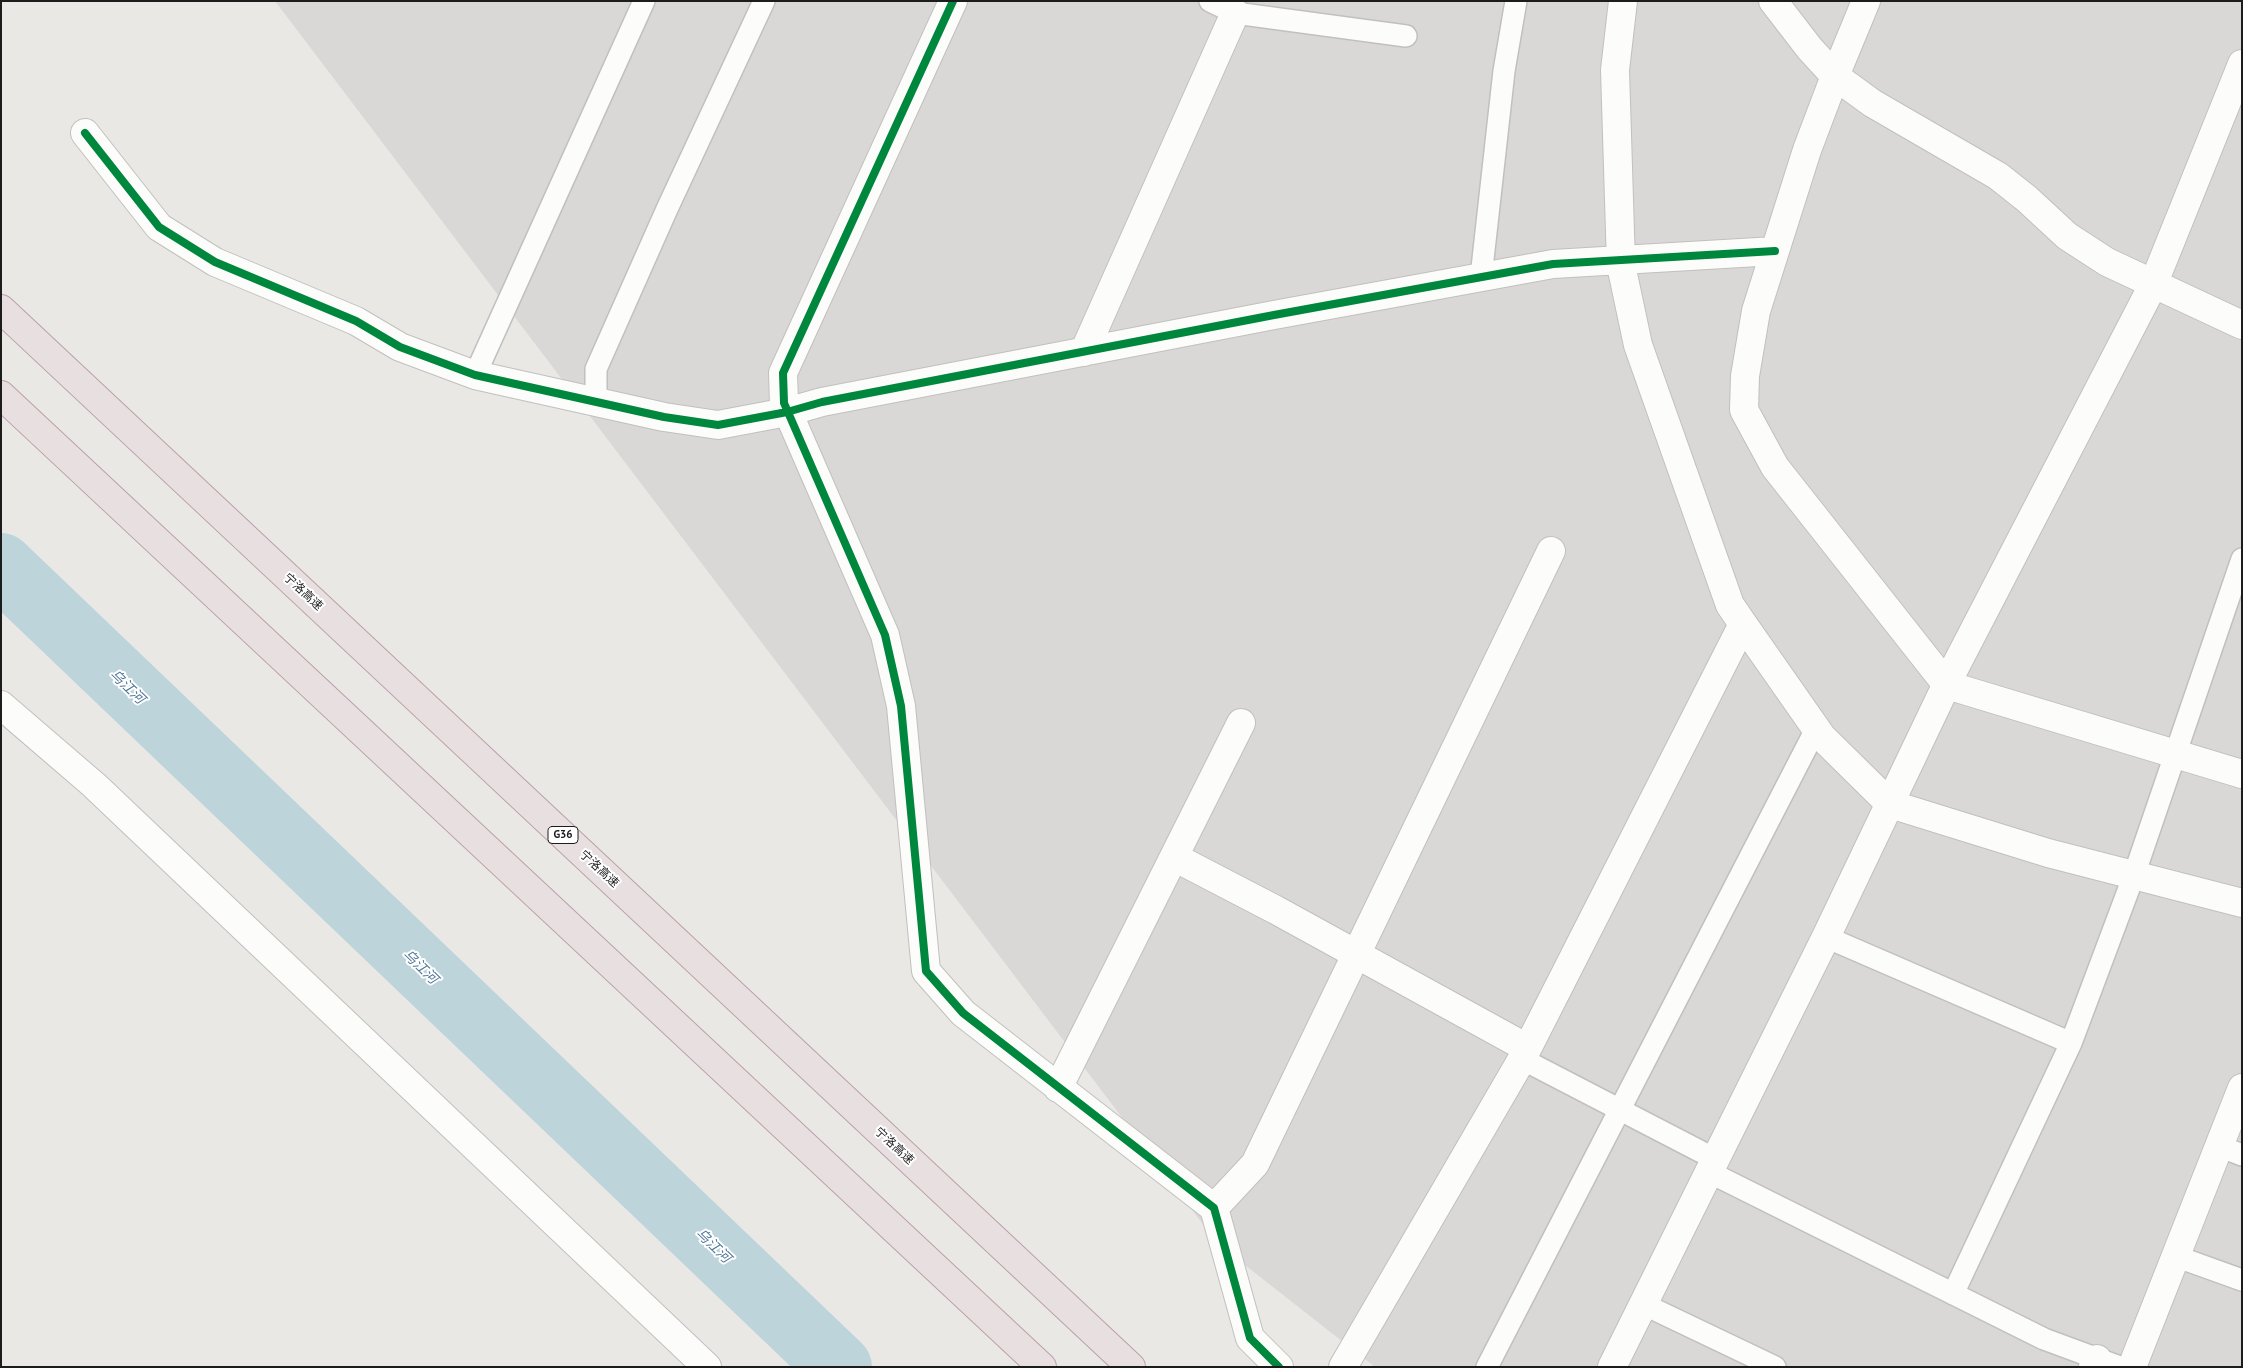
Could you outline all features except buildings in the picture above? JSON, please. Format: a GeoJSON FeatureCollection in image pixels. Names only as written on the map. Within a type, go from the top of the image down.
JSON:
{"type":"FeatureCollection","features":[{"type":"Feature","properties":{"kind":"highway","name":"宁洛高速"},"geometry":{"type":"LineString","coordinates":[[1,309],[1127,1364]]}},
{"type":"Feature","properties":{"kind":"highway"},"geometry":{"type":"LineString","coordinates":[[1,395],[1042,1367]]}},
{"type":"Feature","properties":{"kind":"street"},"geometry":{"type":"LineString","coordinates":[[953,1],[783,373],[784,403],[885,635],[901,706],[926,971],[963,1013],[1214,1208],[1250,1338],[1279,1367]]}},
{"type":"Feature","properties":{"kind":"street"},"geometry":{"type":"LineString","coordinates":[[1624,1],[1615,70],[1621,260],[1638,344],[1730,605],[1743,624],[1816,729],[1890,804],[2048,853],[2242,903]]}},
{"type":"Feature","properties":{"kind":"street"},"geometry":{"type":"LineString","coordinates":[[1772,1],[1810,49],[1835,76],[1872,103],[1998,176],[2027,199],[2067,236],[2107,262],[2242,325]]}},
{"type":"Feature","properties":{"kind":"street"},"geometry":{"type":"LineString","coordinates":[[1866,1],[1807,150],[1756,311],[1745,376],[1744,410],[1775,467],[1947,684],[2242,774]]}},
{"type":"Feature","properties":{"kind":"street"},"geometry":{"type":"LineString","coordinates":[[1084,352],[1235,13]]}},
{"type":"Feature","properties":{"kind":"street"},"geometry":{"type":"LineString","coordinates":[[1612,1367],[1826,937],[1947,684],[2153,285],[2242,64]]}},
{"type":"Feature","properties":{"kind":"street"},"geometry":{"type":"LineString","coordinates":[[85,133],[159,227],[215,262],[356,321],[400,346],[475,375],[664,417],[718,425],[787,412],[822,402],[1553,264],[1775,251]]}},
{"type":"Feature","properties":{"kind":"street"},"geometry":{"type":"LineString","coordinates":[[1214,1208],[1255,1164],[1551,552]]}},
{"type":"Feature","properties":{"kind":"street"},"geometry":{"type":"LineString","coordinates":[[1343,1367],[1524,1054],[1743,624]]}},
{"type":"Feature","properties":{"kind":"street"},"geometry":{"type":"LineString","coordinates":[[1,705],[94,785],[707,1367]]}},
{"type":"Feature","properties":{"kind":"street"},"geometry":{"type":"LineString","coordinates":[[1058,1088],[1241,722]]}},
{"type":"Feature","properties":{"kind":"street"},"geometry":{"type":"LineString","coordinates":[[1174,857],[1356,955],[1524,1054]]}},
{"type":"Feature","properties":{"kind":"street"},"geometry":{"type":"LineString","coordinates":[[2132,1367],[2175,1256],[2230,1150],[2242,1088]]}},
{"type":"Feature","properties":{"kind":"lane"},"geometry":{"type":"LineString","coordinates":[[475,375],[644,1]]}},
{"type":"Feature","properties":{"kind":"lane"},"geometry":{"type":"LineString","coordinates":[[596,401],[596,369],[667,209],[764,1]]}},
{"type":"Feature","properties":{"kind":"lane"},"geometry":{"type":"LineString","coordinates":[[1210,1],[1235,13],[1406,36]]}},
{"type":"Feature","properties":{"kind":"lane"},"geometry":{"type":"LineString","coordinates":[[1481,277],[1504,71],[1516,1]]}},
{"type":"Feature","properties":{"kind":"lane"},"geometry":{"type":"LineString","coordinates":[[1954,1294],[2070,1043],[2134,875],[2242,559]]}},
{"type":"Feature","properties":{"kind":"lane"},"geometry":{"type":"LineString","coordinates":[[1487,1367],[1816,729]]}},
{"type":"Feature","properties":{"kind":"lane"},"geometry":{"type":"LineString","coordinates":[[1826,937],[2070,1043]]}},
{"type":"Feature","properties":{"kind":"lane"},"geometry":{"type":"LineString","coordinates":[[1524,1054],[1712,1165],[1954,1294],[2044,1339],[2103,1364]]}},
{"type":"Feature","properties":{"kind":"lane"},"geometry":{"type":"LineString","coordinates":[[2175,1256],[2242,1280]]}},
{"type":"Feature","properties":{"kind":"lane"},"geometry":{"type":"LineString","coordinates":[[1643,1304],[1776,1367]]}},
{"type":"Feature","properties":{"kind":"shaded area"},"geometry":{"type":"Polygon","coordinates":[[[275,1],[2242,1],[2242,1367],[1375,1367],[1218,1244],[275,1]]]}},
{"type":"Feature","properties":{"kind":"waterway","name":"乌江河"},"geometry":{"type":"LineString","coordinates":[[1,566],[839,1367]]}},
{"type":"Feature","properties":{"kind":"cycle path"},"geometry":{"type":"LineString","coordinates":[[953,1],[783,373],[784,403],[885,635],[901,706],[926,971],[963,1013],[1214,1208],[1250,1338],[1279,1367]]}},
{"type":"Feature","properties":{"kind":"cycle path"},"geometry":{"type":"LineString","coordinates":[[85,133],[159,227],[215,262],[356,321],[400,347],[475,375],[664,417],[718,425],[787,412],[822,402],[1274,315],[1553,264],[1775,251]]}}]}
